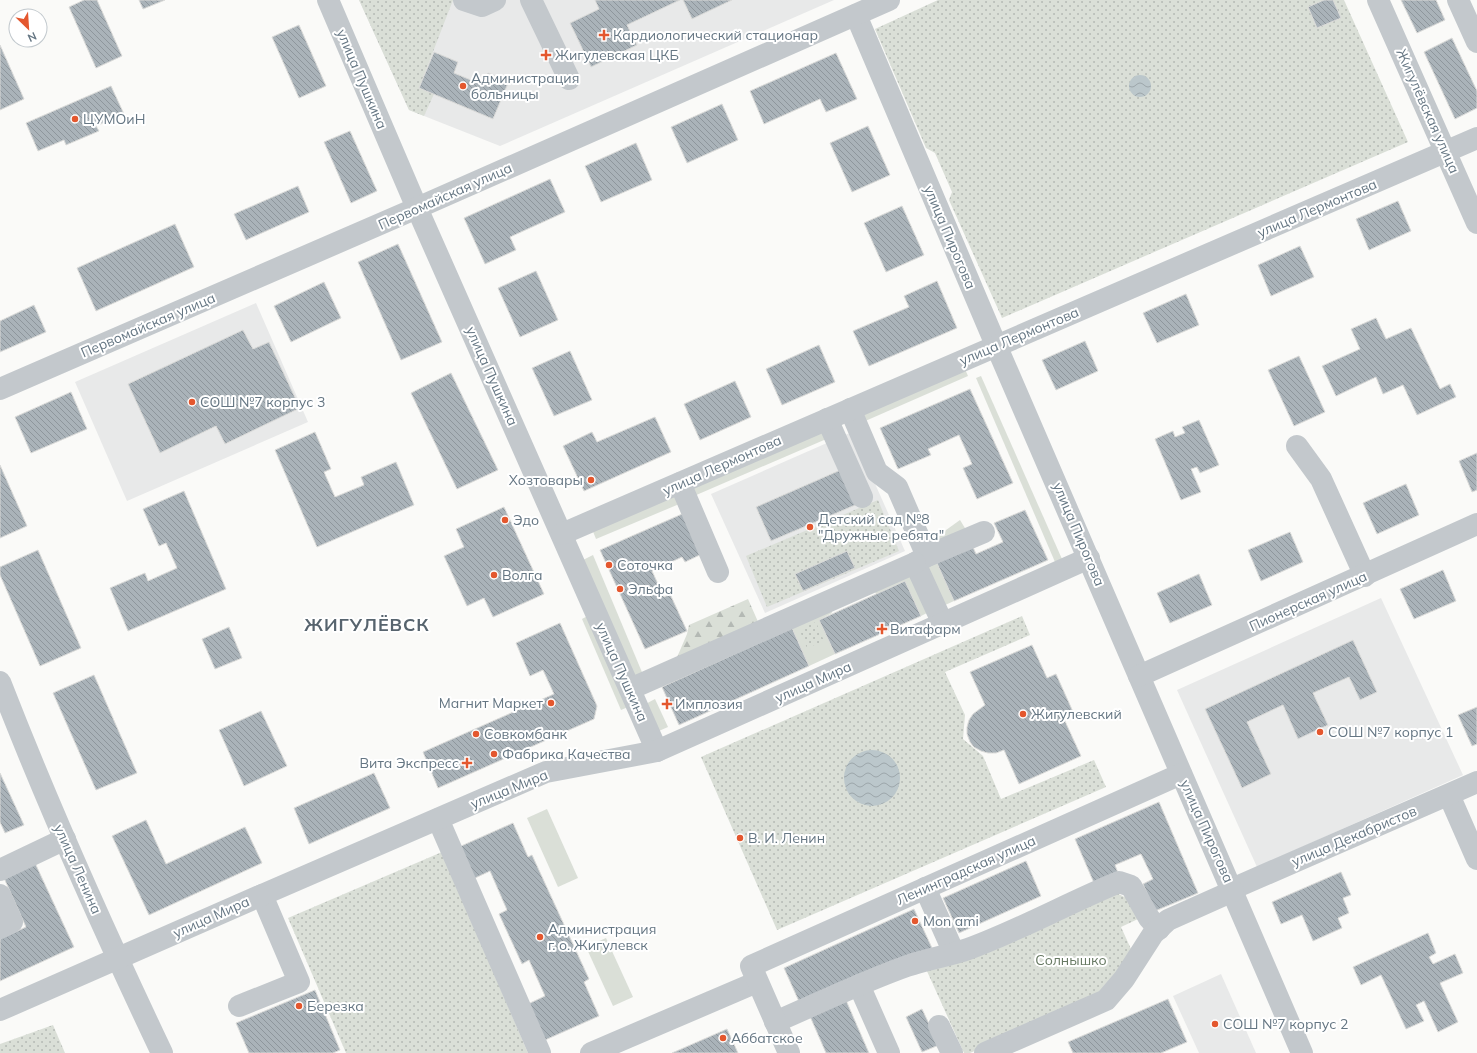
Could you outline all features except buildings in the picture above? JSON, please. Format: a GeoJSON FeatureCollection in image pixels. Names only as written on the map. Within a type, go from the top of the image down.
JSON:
{"type":"FeatureCollection","features":[{"type":"Feature","properties":{"kind":"street","name":"улица Пушкина"},"geometry":{"type":"LineString","coordinates":[[328,0],[417,208],[657,751]]}},
{"type":"Feature","properties":{"kind":"street"},"geometry":{"type":"LineString","coordinates":[[464,0],[482,6],[495,0]]}},
{"type":"Feature","properties":{"kind":"street"},"geometry":{"type":"LineString","coordinates":[[531,0],[569,79]]}},
{"type":"Feature","properties":{"kind":"street","name":"Первомайская улица"},"geometry":{"type":"LineString","coordinates":[[0,389],[417,208],[889,0]]}},
{"type":"Feature","properties":{"kind":"street","name":"Жигулёвская улица"},"geometry":{"type":"LineString","coordinates":[[1378,0],[1477,223]]}},
{"type":"Feature","properties":{"kind":"street"},"geometry":{"type":"LineString","coordinates":[[1458,0],[1477,42]]}},
{"type":"Feature","properties":{"kind":"street","name":"улица Пирогова"},"geometry":{"type":"LineString","coordinates":[[856,14],[996,345],[1302,1053]]}},
{"type":"Feature","properties":{"kind":"street","name":"улица Лермонтова"},"geometry":{"type":"LineString","coordinates":[[562,534],[1477,138]]}},
{"type":"Feature","properties":{"kind":"street"},"geometry":{"type":"LineString","coordinates":[[850,409],[877,472],[897,487],[943,624]]}},
{"type":"Feature","properties":{"kind":"street"},"geometry":{"type":"LineString","coordinates":[[827,419],[862,497]]}},
{"type":"Feature","properties":{"kind":"street"},"geometry":{"type":"LineString","coordinates":[[1297,446],[1321,479],[1365,576]]}},
{"type":"Feature","properties":{"kind":"street"},"geometry":{"type":"LineString","coordinates":[[680,483],[718,572]]}},
{"type":"Feature","properties":{"kind":"street","name":"Пионерская улица"},"geometry":{"type":"LineString","coordinates":[[1139,676],[1365,576],[1477,524]]}},
{"type":"Feature","properties":{"kind":"street"},"geometry":{"type":"LineString","coordinates":[[630,690],[984,532]]}},
{"type":"Feature","properties":{"kind":"street","name":"улица Мира"},"geometry":{"type":"LineString","coordinates":[[0,1010],[546,772],[657,751],[1089,558]]}},
{"type":"Feature","properties":{"kind":"street","name":"улица Ленина"},"geometry":{"type":"LineString","coordinates":[[0,682],[30,758],[65,839],[118,959],[162,1053]]}},
{"type":"Feature","properties":{"kind":"street","name":"Ленинградская улица"},"geometry":{"type":"LineString","coordinates":[[591,1053],[754,974],[925,888],[1113,803],[1182,774]]}},
{"type":"Feature","properties":{"kind":"street","name":"улица Декабристов"},"geometry":{"type":"LineString","coordinates":[[985,1053],[1106,1000],[1124,980],[1153,934],[1168,920],[1232,890],[1477,782]]}},
{"type":"Feature","properties":{"kind":"street"},"geometry":{"type":"LineString","coordinates":[[1448,795],[1477,859]]}},
{"type":"Feature","properties":{"kind":"street"},"geometry":{"type":"LineString","coordinates":[[438,819],[540,1053]]}},
{"type":"Feature","properties":{"kind":"street"},"geometry":{"type":"LineString","coordinates":[[0,870],[65,839]]}},
{"type":"Feature","properties":{"kind":"street"},"geometry":{"type":"LineString","coordinates":[[775,1022],[908,965],[954,953],[1011,931],[1119,882],[1131,886],[1149,918],[1158,929]]}},
{"type":"Feature","properties":{"kind":"street"},"geometry":{"type":"LineString","coordinates":[[925,888],[954,953]]}},
{"type":"Feature","properties":{"kind":"street"},"geometry":{"type":"LineString","coordinates":[[0,895],[12,922],[0,928]]}},
{"type":"Feature","properties":{"kind":"street"},"geometry":{"type":"LineString","coordinates":[[239,1006],[299,982],[262,895]]}},
{"type":"Feature","properties":{"kind":"street"},"geometry":{"type":"LineString","coordinates":[[754,974],[789,1053]]}},
{"type":"Feature","properties":{"kind":"street"},"geometry":{"type":"LineString","coordinates":[[859,985],[889,1053]]}},
{"type":"Feature","properties":{"kind":"street"},"geometry":{"type":"LineString","coordinates":[[939,1026],[952,1053]]}},
{"type":"Feature","properties":{"kind":"shaded area","name":"Жигулевская ЦКБ"},"geometry":{"type":"Polygon","coordinates":[[[359,0],[834,0],[500,146],[409,110],[359,0]]]}},
{"type":"Feature","properties":{"kind":"shaded area","name":"СОШ №7 корпус 3"},"geometry":{"type":"Polygon","coordinates":[[[256,303],[308,422],[127,501],[75,382],[256,303]]]}},
{"type":"Feature","properties":{"kind":"shaded area","name":"Детский сад №8 \"Дружные ребята\""},"geometry":{"type":"Polygon","coordinates":[[[852,432],[905,551],[765,613],[711,494],[852,432]]]}},
{"type":"Feature","properties":{"kind":"shaded area","name":"СОШ №7 корпус 1"},"geometry":{"type":"Polygon","coordinates":[[[1381,598],[1463,775],[1257,867],[1177,690],[1381,598]]]}},
{"type":"Feature","properties":{"kind":"shaded area","name":"СОШ №7 корпус 2"},"geometry":{"type":"Polygon","coordinates":[[[1221,974],[1256,1053],[1199,1053],[1173,996],[1221,974]]]}},
{"type":"Feature","properties":{"kind":"green space"},"geometry":{"type":"Polygon","coordinates":[[[359,0],[453,0],[419,88],[434,94],[424,116],[409,110],[359,0]]]}},
{"type":"Feature","properties":{"kind":"green space"},"geometry":{"type":"Polygon","coordinates":[[[938,0],[1344,0],[1408,142],[1002,318],[949,200],[952,192],[935,153],[926,148],[875,29],[938,0]]]}},
{"type":"Feature","properties":{"kind":"green space"},"geometry":{"type":"Polygon","coordinates":[[[964,367],[968,376],[863,422],[860,413],[964,367]]]}},
{"type":"Feature","properties":{"kind":"green space"},"geometry":{"type":"Polygon","coordinates":[[[981,376],[1062,559],[1055,562],[976,378],[981,376]]]}},
{"type":"Feature","properties":{"kind":"green space"},"geometry":{"type":"Polygon","coordinates":[[[827,427],[831,437],[694,496],[690,486],[827,427]]]}},
{"type":"Feature","properties":{"kind":"green space"},"geometry":{"type":"Polygon","coordinates":[[[680,491],[684,502],[596,539],[592,529],[680,491]]]}},
{"type":"Feature","properties":{"kind":"green space"},"geometry":{"type":"Polygon","coordinates":[[[878,500],[899,551],[767,607],[746,556],[878,500]]]}},
{"type":"Feature","properties":{"kind":"green space"},"geometry":{"type":"Polygon","coordinates":[[[960,520],[968,533],[928,543],[960,520]]]}},
{"type":"Feature","properties":{"kind":"green space"},"geometry":{"type":"Polygon","coordinates":[[[593,555],[644,677],[632,682],[581,561],[593,555]]]}},
{"type":"Feature","properties":{"kind":"green space"},"geometry":{"type":"Polygon","coordinates":[[[936,561],[954,601],[943,606],[924,567],[936,561]]]}},
{"type":"Feature","properties":{"kind":"green space"},"geometry":{"type":"Polygon","coordinates":[[[912,569],[931,611],[921,616],[905,581],[876,594],[872,586],[912,569]]]}},
{"type":"Feature","properties":{"kind":"green space"},"geometry":{"type":"Polygon","coordinates":[[[748,599],[759,624],[675,662],[687,634],[689,625],[748,599]]]}},
{"type":"Feature","properties":{"kind":"green space"},"geometry":{"type":"Polygon","coordinates":[[[829,606],[832,613],[819,620],[835,654],[809,666],[792,628],[829,606]]]}},
{"type":"Feature","properties":{"kind":"green space"},"geometry":{"type":"Polygon","coordinates":[[[593,613],[633,705],[621,710],[582,619],[593,613]]]}},
{"type":"Feature","properties":{"kind":"green space"},"geometry":{"type":"Polygon","coordinates":[[[1022,616],[1030,635],[945,672],[965,715],[963,739],[983,756],[1001,799],[1094,760],[1106,787],[777,930],[701,757],[1022,616]]]}},
{"type":"Feature","properties":{"kind":"green space"},"geometry":{"type":"Polygon","coordinates":[[[816,622],[824,641],[807,648],[799,629],[816,622]]]}},
{"type":"Feature","properties":{"kind":"green space"},"geometry":{"type":"Polygon","coordinates":[[[655,699],[668,727],[652,734],[640,707],[655,699]]]}},
{"type":"Feature","properties":{"kind":"green space"},"geometry":{"type":"Polygon","coordinates":[[[547,809],[578,878],[558,887],[527,818],[547,809]]]}},
{"type":"Feature","properties":{"kind":"green space"},"geometry":{"type":"Polygon","coordinates":[[[442,852],[528,1053],[346,1053],[288,918],[442,852]]]}},
{"type":"Feature","properties":{"kind":"green space","name":"Солнышко"},"geometry":{"type":"Polygon","coordinates":[[[1113,891],[1128,899],[1138,919],[1121,927],[1131,949],[1118,977],[1091,1001],[970,1053],[964,1053],[926,969],[1113,891]]]}},
{"type":"Feature","properties":{"kind":"green space"},"geometry":{"type":"Polygon","coordinates":[[[606,938],[633,997],[613,1006],[586,947],[606,938]]]}},
{"type":"Feature","properties":{"kind":"green space"},"geometry":{"type":"Polygon","coordinates":[[[53,1025],[65,1053],[0,1053],[0,1044],[53,1025]]]}},
{"type":"Feature","properties":{"kind":"water"},"geometry":{"type":"Polygon","coordinates":[[[1136,75],[1144,75],[1151,82],[1151,90],[1144,97],[1136,97],[1129,90],[1129,82],[1136,75]]]}},
{"type":"Feature","properties":{"kind":"water"},"geometry":{"type":"Polygon","coordinates":[[[866,750],[878,750],[888,754],[896,762],[900,772],[900,784],[896,794],[888,802],[878,806],[866,806],[856,802],[848,794],[844,784],[844,772],[848,762],[856,754],[866,750]]]}},
{"type":"Feature","properties":{"kind":"place","name":"Кардиологический стационар"},"geometry":{"type":"Point","coordinates":[604,35]}},
{"type":"Feature","properties":{"kind":"place","name":"Жигулевская ЦКБ"},"geometry":{"type":"Point","coordinates":[546,55]}},
{"type":"Feature","properties":{"kind":"place","name":"Администрация больницы"},"geometry":{"type":"Point","coordinates":[463,86]}},
{"type":"Feature","properties":{"kind":"place","name":"ЦУМОиН"},"geometry":{"type":"Point","coordinates":[75,119]}},
{"type":"Feature","properties":{"kind":"place","name":"СОШ №7 корпус 3"},"geometry":{"type":"Point","coordinates":[192,402]}},
{"type":"Feature","properties":{"kind":"place","name":"Хозтовары"},"geometry":{"type":"Point","coordinates":[591,480]}},
{"type":"Feature","properties":{"kind":"place","name":"Эдо"},"geometry":{"type":"Point","coordinates":[505,520]}},
{"type":"Feature","properties":{"kind":"place","name":"Детский сад №8 \"Дружные ребята\""},"geometry":{"type":"Point","coordinates":[810,527]}},
{"type":"Feature","properties":{"kind":"place","name":"Соточка"},"geometry":{"type":"Point","coordinates":[609,565]}},
{"type":"Feature","properties":{"kind":"place","name":"Волга"},"geometry":{"type":"Point","coordinates":[494,575]}},
{"type":"Feature","properties":{"kind":"place","name":"Эльфа"},"geometry":{"type":"Point","coordinates":[620,589]}},
{"type":"Feature","properties":{"kind":"place","name":"Витафарм"},"geometry":{"type":"Point","coordinates":[882,629]}},
{"type":"Feature","properties":{"kind":"place","name":"Магнит Маркет"},"geometry":{"type":"Point","coordinates":[551,703]}},
{"type":"Feature","properties":{"kind":"place","name":"Имплозия"},"geometry":{"type":"Point","coordinates":[667,704]}},
{"type":"Feature","properties":{"kind":"place","name":"Жигулевский"},"geometry":{"type":"Point","coordinates":[1023,714]}},
{"type":"Feature","properties":{"kind":"place","name":"СОШ №7 корпус 1"},"geometry":{"type":"Point","coordinates":[1320,732]}},
{"type":"Feature","properties":{"kind":"place","name":"Совкомбанк"},"geometry":{"type":"Point","coordinates":[476,734]}},
{"type":"Feature","properties":{"kind":"place","name":"Фабрика Качества"},"geometry":{"type":"Point","coordinates":[494,754]}},
{"type":"Feature","properties":{"kind":"place","name":"Вита Экспресс"},"geometry":{"type":"Point","coordinates":[467,763]}},
{"type":"Feature","properties":{"kind":"place","name":"В. И. Ленин"},"geometry":{"type":"Point","coordinates":[740,838]}},
{"type":"Feature","properties":{"kind":"place","name":"Mon ami"},"geometry":{"type":"Point","coordinates":[915,921]}},
{"type":"Feature","properties":{"kind":"place","name":"Администрация г. о. Жигулевск"},"geometry":{"type":"Point","coordinates":[540,937]}},
{"type":"Feature","properties":{"kind":"place","name":"Березка"},"geometry":{"type":"Point","coordinates":[299,1006]}},
{"type":"Feature","properties":{"kind":"place","name":"СОШ №7 корпус 2"},"geometry":{"type":"Point","coordinates":[1215,1024]}},
{"type":"Feature","properties":{"kind":"place","name":"Аббатское"},"geometry":{"type":"Point","coordinates":[723,1038]}},
{"type":"Feature","properties":{"kind":"district","name":"ЖИГУЛЁВСК"},"geometry":{"type":"Point","coordinates":[367,625]}}]}
